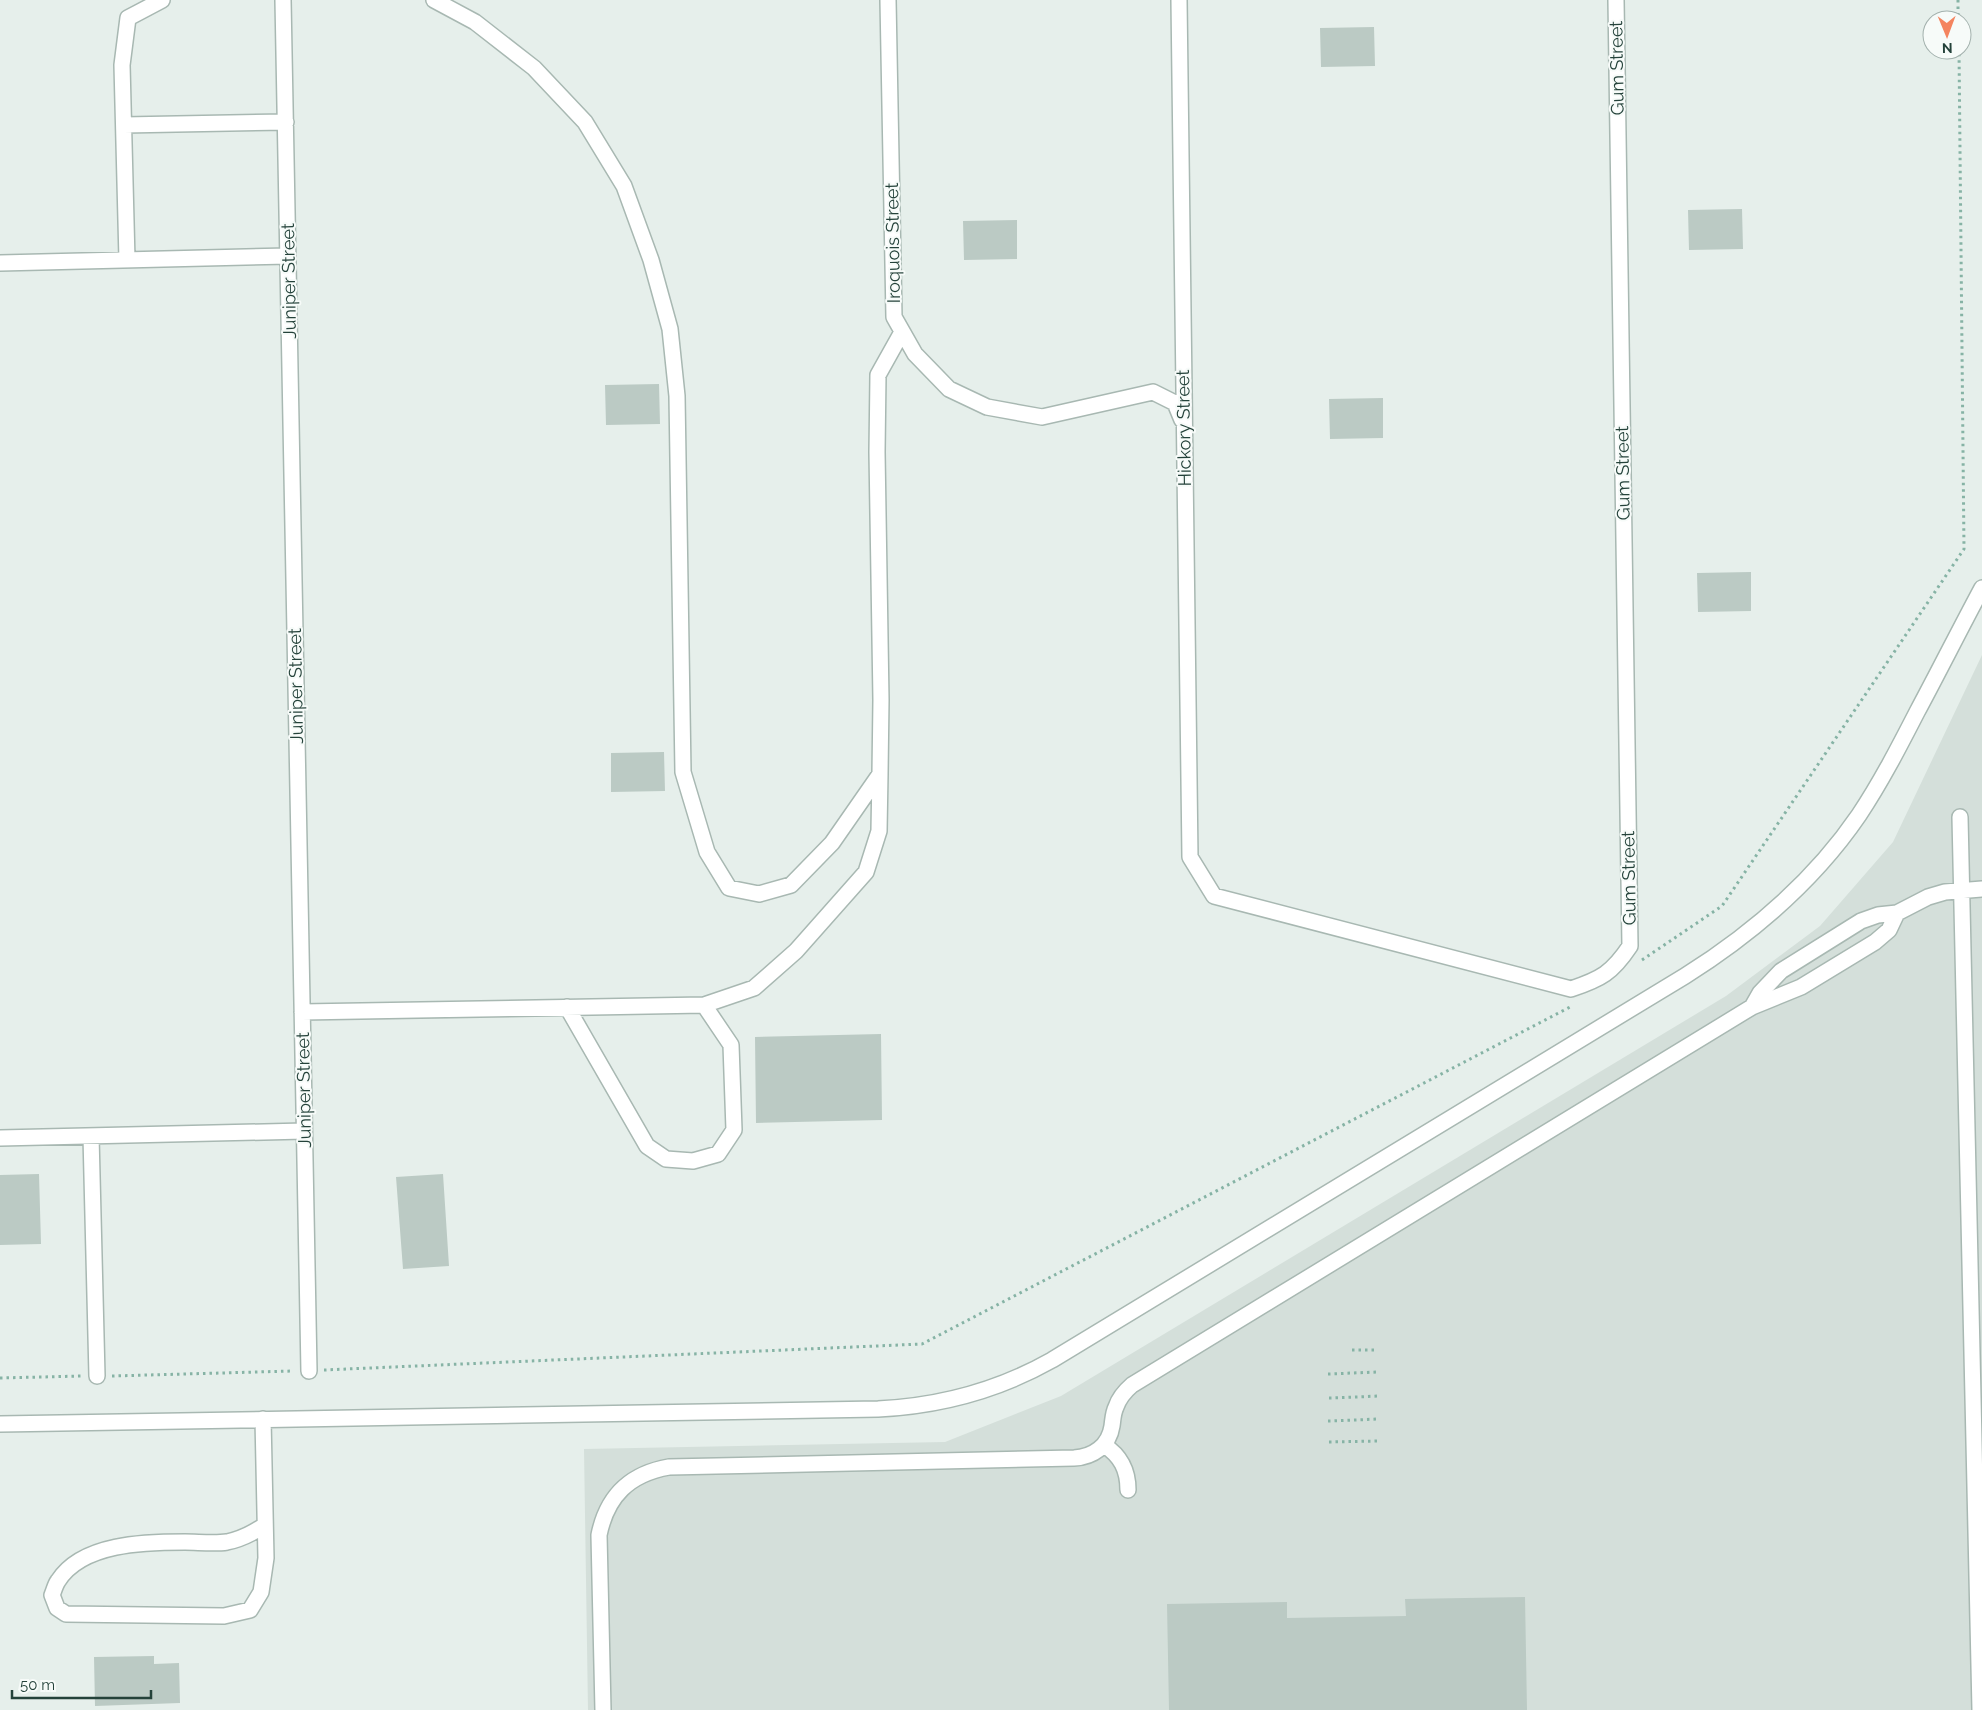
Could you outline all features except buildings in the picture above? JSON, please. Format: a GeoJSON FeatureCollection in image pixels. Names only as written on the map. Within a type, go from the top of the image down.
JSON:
{"type":"FeatureCollection","features":[{"type":"Feature","properties":{"kind":"street"},"geometry":{"type":"LineString","coordinates":[[127,260],[122,65],[128,18],[162,0]]}},
{"type":"Feature","properties":{"kind":"street","name":"Juniper Street"},"geometry":{"type":"LineString","coordinates":[[283,0],[309,1371]]}},
{"type":"Feature","properties":{"kind":"street"},"geometry":{"type":"LineString","coordinates":[[434,0],[475,22],[534,68],[585,122],[624,186],[652,260],[670,329],[677,396],[683,772],[707,852],[729,888],[759,894],[791,885],[832,843],[880,774]]}},
{"type":"Feature","properties":{"kind":"street","name":"Iroquois Street"},"geometry":{"type":"LineString","coordinates":[[888,0],[894,317],[915,354],[949,389],[987,407],[1042,417],[1153,392],[1175,403],[1184,423]]}},
{"type":"Feature","properties":{"kind":"street","name":"Hickory Street"},"geometry":{"type":"LineString","coordinates":[[1179,0],[1190,857]]}},
{"type":"Feature","properties":{"kind":"street","name":"Gum Street"},"geometry":{"type":"LineString","coordinates":[[1190,857],[1214,896],[1571,989],[1597,981],[1618,964],[1630,946],[1616,0]]}},
{"type":"Feature","properties":{"kind":"street"},"geometry":{"type":"LineString","coordinates":[[124,125],[286,122]]}},
{"type":"Feature","properties":{"kind":"street"},"geometry":{"type":"LineString","coordinates":[[0,263],[288,256]]}},
{"type":"Feature","properties":{"kind":"street"},"geometry":{"type":"LineString","coordinates":[[302,1012],[704,1005],[754,988],[796,951],[866,872],[879,831],[881,700],[877,452],[878,375],[902,332]]}},
{"type":"Feature","properties":{"kind":"street"},"geometry":{"type":"LineString","coordinates":[[0,1424],[893,1408],[924,1405],[969,1396],[1012,1381],[1032,1372],[1685,976],[1714,958],[1761,922],[1793,893],[1816,868],[1858,815],[1894,757],[1982,588]]}},
{"type":"Feature","properties":{"kind":"street"},"geometry":{"type":"LineString","coordinates":[[1960,817],[1980,1710]]}},
{"type":"Feature","properties":{"kind":"street"},"geometry":{"type":"LineString","coordinates":[[1752,1007],[1770,981],[1793,962],[1869,918],[1898,912],[1928,897],[1945,892],[1982,889]]}},
{"type":"Feature","properties":{"kind":"street"},"geometry":{"type":"LineString","coordinates":[[603,1710],[599,1535],[607,1508],[615,1496],[624,1487],[644,1474],[669,1467],[1082,1458],[1097,1452],[1109,1436],[1116,1406],[1132,1385],[1752,1007],[1801,986],[1875,942],[1889,930],[1898,912]]}},
{"type":"Feature","properties":{"kind":"street"},"geometry":{"type":"LineString","coordinates":[[567,1007],[647,1146],[666,1159],[693,1161],[718,1154],[734,1130],[731,1046],[704,1005]]}},
{"type":"Feature","properties":{"kind":"street"},"geometry":{"type":"LineString","coordinates":[[0,1138],[304,1131]]}},
{"type":"Feature","properties":{"kind":"street"},"geometry":{"type":"LineString","coordinates":[[91,1136],[97,1376]]}},
{"type":"Feature","properties":{"kind":"street"},"geometry":{"type":"LineString","coordinates":[[263,1419],[266,1558],[260,1592],[250,1610],[224,1616],[66,1614],[57,1608],[52,1595],[58,1581],[72,1566],[91,1555],[114,1548],[143,1543],[226,1542],[247,1537],[265,1525]]}},
{"type":"Feature","properties":{"kind":"street"},"geometry":{"type":"LineString","coordinates":[[1104,1445],[1112,1450],[1123,1463],[1128,1481],[1128,1490]]}},
{"type":"Feature","properties":{"kind":"path"},"geometry":{"type":"LineString","coordinates":[[1635,964],[1722,906],[1964,549],[1959,60]]}},
{"type":"Feature","properties":{"kind":"path"},"geometry":{"type":"LineString","coordinates":[[0,1378],[309,1371],[922,1344],[1579,1001]]}},
{"type":"Feature","properties":{"kind":"path"},"geometry":{"type":"LineString","coordinates":[[1352,1350],[1376,1350]]}},
{"type":"Feature","properties":{"kind":"path"},"geometry":{"type":"LineString","coordinates":[[1328,1374],[1378,1372]]}},
{"type":"Feature","properties":{"kind":"path"},"geometry":{"type":"LineString","coordinates":[[1329,1398],[1380,1396]]}},
{"type":"Feature","properties":{"kind":"path"},"geometry":{"type":"LineString","coordinates":[[1328,1421],[1379,1419]]}},
{"type":"Feature","properties":{"kind":"path"},"geometry":{"type":"LineString","coordinates":[[1329,1442],[1380,1441]]}},
{"type":"Feature","properties":{"kind":"shaded area"},"geometry":{"type":"Polygon","coordinates":[[[1982,655],[1982,1710],[588,1710],[584,1449],[945,1442],[1061,1396],[1726,996],[1820,926],[1893,842],[1982,655]]]}}]}
